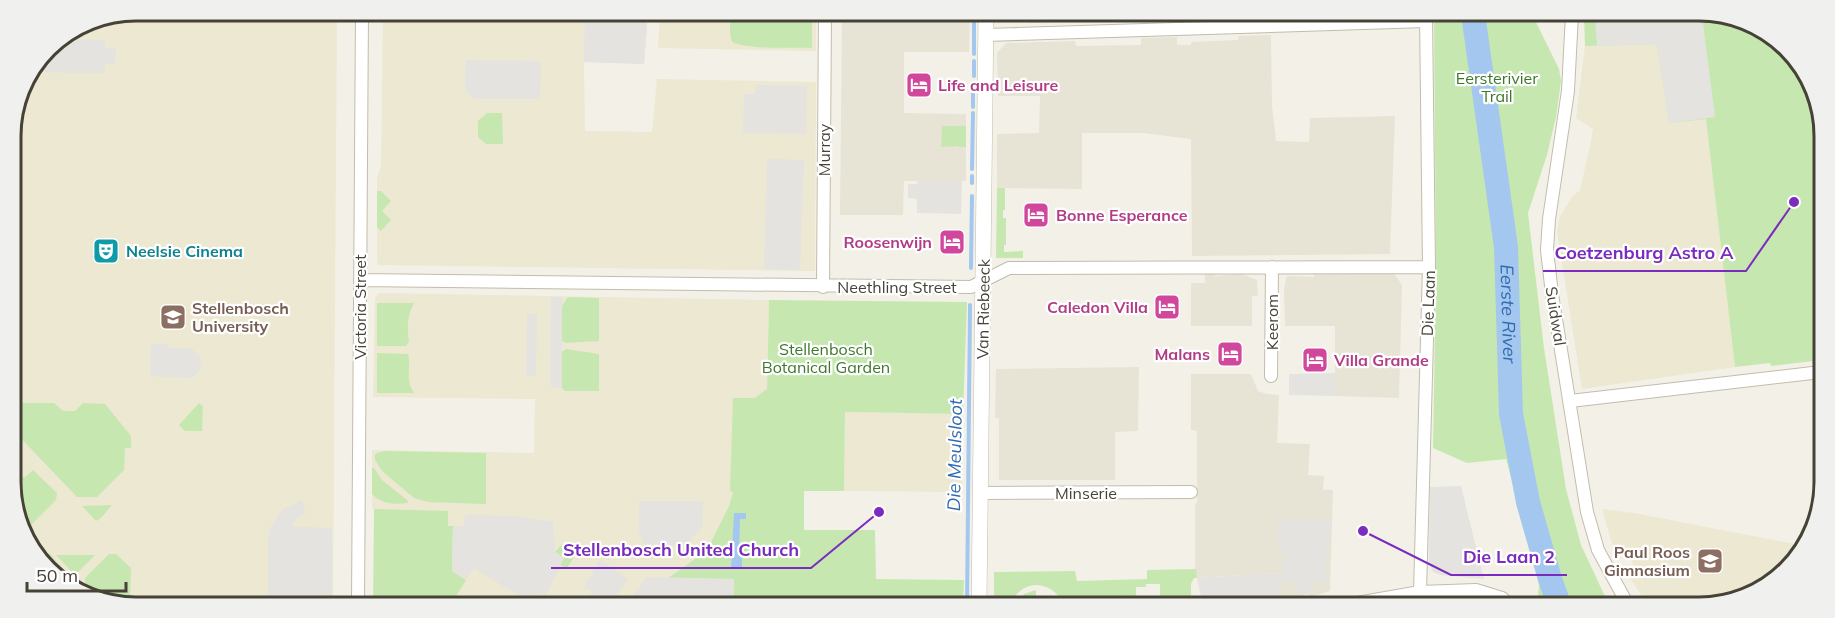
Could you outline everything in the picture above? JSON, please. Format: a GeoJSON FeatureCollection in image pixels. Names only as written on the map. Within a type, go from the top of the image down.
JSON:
{"type":"FeatureCollection","features":[{"type":"Feature","properties":{"kind":"street","name":"Victoria Street"},"geometry":{"type":"LineString","coordinates":[[358,597],[362,21]]}},
{"type":"Feature","properties":{"kind":"street","name":"Murray"},"geometry":{"type":"LineString","coordinates":[[823,287],[825,21]]}},
{"type":"Feature","properties":{"kind":"street","name":"Van Riebeeck"},"geometry":{"type":"LineString","coordinates":[[979,597],[986,21]]}},
{"type":"Feature","properties":{"kind":"street"},"geometry":{"type":"LineString","coordinates":[[986,35],[1348,21]]}},
{"type":"Feature","properties":{"kind":"street","name":"Die Laan"},"geometry":{"type":"LineString","coordinates":[[1420,592],[1429,267],[1426,21]]}},
{"type":"Feature","properties":{"kind":"street","name":"Suidwal"},"geometry":{"type":"LineString","coordinates":[[1572,21],[1568,91],[1547,238],[1551,284],[1587,512],[1592,532],[1607,569],[1623,597]]}},
{"type":"Feature","properties":{"kind":"street","name":"Keerom"},"geometry":{"type":"LineString","coordinates":[[1271,376],[1272,267]]}},
{"type":"Feature","properties":{"kind":"street","name":"Neethling Street"},"geometry":{"type":"LineString","coordinates":[[360,280],[971,287],[1009,268],[1429,267]]}},
{"type":"Feature","properties":{"kind":"street"},"geometry":{"type":"LineString","coordinates":[[1570,401],[1814,373]]}},
{"type":"Feature","properties":{"kind":"street","name":"Minserie"},"geometry":{"type":"LineString","coordinates":[[980,493],[1191,492]]}},
{"type":"Feature","properties":{"kind":"street"},"geometry":{"type":"LineString","coordinates":[[1391,597],[1420,592],[1476,590],[1499,597]]}},
{"type":"Feature","properties":{"kind":"shaded area","name":"Stellenbosch University"},"geometry":{"type":"Polygon","coordinates":[[[136,21],[337,21],[333,597],[136,597],[106,593],[92,588],[66,573],[40,546],[27,519],[21,489],[21,129],[25,106],[33,85],[45,66],[72,40],[106,25],[136,21]]]}},
{"type":"Feature","properties":{"kind":"shaded area"},"geometry":{"type":"Polygon","coordinates":[[[383,21],[647,21],[644,64],[584,62],[585,131],[652,132],[657,79],[816,82],[815,271],[378,265],[377,177],[381,167],[383,21]]]}},
{"type":"Feature","properties":{"kind":"shaded area"},"geometry":{"type":"Polygon","coordinates":[[[585,21],[647,21],[644,64],[584,62],[585,21]]]}},
{"type":"Feature","properties":{"kind":"shaded area"},"geometry":{"type":"Polygon","coordinates":[[[660,21],[816,21],[816,51],[658,48],[660,21]]]}},
{"type":"Feature","properties":{"kind":"shaded area"},"geometry":{"type":"Polygon","coordinates":[[[842,21],[970,21],[969,52],[904,52],[904,113],[966,114],[966,181],[904,181],[903,215],[840,215],[842,21]]]}},
{"type":"Feature","properties":{"kind":"shaded area"},"geometry":{"type":"Polygon","coordinates":[[[1028,21],[1097,21],[1029,23],[1028,21]]]}},
{"type":"Feature","properties":{"kind":"shaded area"},"geometry":{"type":"Polygon","coordinates":[[[1595,21],[1703,21],[1715,117],[1669,123],[1657,44],[1597,46],[1595,21]]]}},
{"type":"Feature","properties":{"kind":"shaded area"},"geometry":{"type":"Polygon","coordinates":[[[1271,35],[1272,106],[1276,141],[1309,142],[1310,118],[1395,116],[1390,254],[1192,256],[1191,139],[1143,133],[1082,133],[1082,189],[997,188],[997,134],[1039,133],[1040,96],[998,96],[997,53],[1006,43],[1075,41],[1076,46],[1141,45],[1141,38],[1177,37],[1177,45],[1191,45],[1191,42],[1238,40],[1239,36],[1271,35]]]}},
{"type":"Feature","properties":{"kind":"shaded area"},"geometry":{"type":"Polygon","coordinates":[[[73,39],[105,40],[105,48],[116,49],[115,64],[105,64],[105,73],[41,72],[55,55],[73,39]]]}},
{"type":"Feature","properties":{"kind":"shaded area"},"geometry":{"type":"Polygon","coordinates":[[[1657,44],[1669,123],[1706,118],[1735,367],[1582,389],[1557,232],[1560,216],[1572,197],[1580,190],[1593,129],[1576,118],[1585,46],[1657,44]]]}},
{"type":"Feature","properties":{"kind":"shaded area"},"geometry":{"type":"Polygon","coordinates":[[[466,60],[541,61],[540,99],[474,99],[465,90],[466,60]]]}},
{"type":"Feature","properties":{"kind":"shaded area"},"geometry":{"type":"Polygon","coordinates":[[[756,85],[807,86],[806,134],[743,133],[744,94],[755,94],[756,85]]]}},
{"type":"Feature","properties":{"kind":"shaded area"},"geometry":{"type":"Polygon","coordinates":[[[767,159],[804,160],[800,270],[764,269],[767,159]]]}},
{"type":"Feature","properties":{"kind":"shaded area"},"geometry":{"type":"Polygon","coordinates":[[[917,180],[962,181],[961,214],[917,213],[917,199],[908,198],[908,184],[917,184],[917,180]]]}},
{"type":"Feature","properties":{"kind":"shaded area"},"geometry":{"type":"Polygon","coordinates":[[[1394,273],[1402,285],[1399,398],[1335,396],[1335,326],[1285,326],[1286,278],[1288,276],[1314,277],[1314,274],[1394,273]]]}},
{"type":"Feature","properties":{"kind":"shaded area"},"geometry":{"type":"Polygon","coordinates":[[[1205,274],[1215,274],[1215,276],[1242,274],[1257,280],[1258,296],[1252,296],[1252,326],[1191,326],[1191,283],[1205,283],[1205,274]]]}},
{"type":"Feature","properties":{"kind":"shaded area"},"geometry":{"type":"Polygon","coordinates":[[[379,293],[769,300],[767,389],[729,506],[707,550],[669,577],[734,579],[733,597],[381,597],[382,510],[372,507],[372,450],[534,453],[535,399],[373,397],[375,298],[379,293]]]}},
{"type":"Feature","properties":{"kind":"shaded area"},"geometry":{"type":"Polygon","coordinates":[[[551,297],[562,297],[562,388],[554,388],[550,385],[551,297]]]}},
{"type":"Feature","properties":{"kind":"shaded area"},"geometry":{"type":"Polygon","coordinates":[[[527,314],[537,314],[536,376],[526,376],[527,314]]]}},
{"type":"Feature","properties":{"kind":"shaded area"},"geometry":{"type":"Polygon","coordinates":[[[151,344],[166,344],[170,348],[191,348],[201,358],[200,370],[192,378],[150,376],[151,344]]]}},
{"type":"Feature","properties":{"kind":"shaded area"},"geometry":{"type":"Polygon","coordinates":[[[1139,367],[1138,431],[1115,432],[1115,480],[999,480],[999,418],[995,418],[996,369],[1139,367]]]}},
{"type":"Feature","properties":{"kind":"shaded area"},"geometry":{"type":"Polygon","coordinates":[[[1335,373],[1335,396],[1289,395],[1289,374],[1335,373]]]}},
{"type":"Feature","properties":{"kind":"shaded area"},"geometry":{"type":"Polygon","coordinates":[[[1191,374],[1251,374],[1258,391],[1279,395],[1277,443],[1310,444],[1308,475],[1324,476],[1323,490],[1333,490],[1330,591],[1311,597],[1308,594],[1302,597],[1281,597],[1281,573],[1197,578],[1195,504],[1197,503],[1197,431],[1191,430],[1191,374]]]}},
{"type":"Feature","properties":{"kind":"shaded area"},"geometry":{"type":"Polygon","coordinates":[[[845,412],[963,414],[962,492],[844,491],[845,412]]]}},
{"type":"Feature","properties":{"kind":"shaded area"},"geometry":{"type":"Polygon","coordinates":[[[1461,486],[1484,579],[1440,575],[1433,572],[1429,563],[1430,487],[1461,486]]]}},
{"type":"Feature","properties":{"kind":"shaded area"},"geometry":{"type":"Polygon","coordinates":[[[301,500],[306,513],[293,523],[293,527],[332,528],[332,597],[268,597],[268,537],[271,526],[283,509],[301,500]]]}},
{"type":"Feature","properties":{"kind":"shaded area"},"geometry":{"type":"Polygon","coordinates":[[[639,501],[703,501],[702,527],[686,546],[644,544],[639,531],[639,501]]]}},
{"type":"Feature","properties":{"kind":"shaded area","name":"Paul Roos Gimnasium"},"geometry":{"type":"Polygon","coordinates":[[[1602,509],[1796,544],[1780,563],[1756,582],[1736,591],[1706,597],[1642,597],[1626,572],[1634,567],[1628,552],[1615,554],[1602,509]]]}},
{"type":"Feature","properties":{"kind":"shaded area"},"geometry":{"type":"Polygon","coordinates":[[[465,515],[518,516],[553,521],[555,552],[564,558],[545,597],[538,593],[536,597],[521,597],[474,568],[466,580],[452,571],[453,526],[464,526],[465,515]]]}},
{"type":"Feature","properties":{"kind":"shaded area"},"geometry":{"type":"Polygon","coordinates":[[[1277,520],[1332,520],[1331,541],[1327,541],[1326,582],[1312,582],[1311,593],[1297,593],[1295,581],[1283,581],[1283,551],[1279,551],[1277,520]]]}},
{"type":"Feature","properties":{"kind":"shaded area"},"geometry":{"type":"Polygon","coordinates":[[[600,560],[628,580],[615,597],[589,597],[592,592],[584,587],[600,560]]]}},
{"type":"Feature","properties":{"kind":"shaded area"},"geometry":{"type":"Polygon","coordinates":[[[1281,573],[1281,597],[1201,597],[1197,578],[1281,573]]]}},
{"type":"Feature","properties":{"kind":"shaded area"},"geometry":{"type":"Polygon","coordinates":[[[647,577],[734,579],[733,597],[631,597],[647,577]]]}},
{"type":"Feature","properties":{"kind":"green space"},"geometry":{"type":"Polygon","coordinates":[[[730,21],[812,21],[812,48],[739,45],[732,42],[730,21]]]}},
{"type":"Feature","properties":{"kind":"green space","name":"Eersterivier Trail"},"geometry":{"type":"Polygon","coordinates":[[[1434,21],[1535,21],[1559,69],[1561,81],[1547,155],[1528,213],[1544,348],[1566,489],[1581,545],[1605,597],[1538,597],[1538,577],[1506,459],[1467,463],[1433,448],[1436,268],[1434,21]]]}},
{"type":"Feature","properties":{"kind":"green space"},"geometry":{"type":"Polygon","coordinates":[[[1584,21],[1714,22],[1729,25],[1756,36],[1769,45],[1790,66],[1805,92],[1814,129],[1814,361],[1771,366],[1770,363],[1735,367],[1706,119],[1669,123],[1657,44],[1585,46],[1584,21]]]}},
{"type":"Feature","properties":{"kind":"green space"},"geometry":{"type":"Polygon","coordinates":[[[487,113],[502,113],[503,144],[486,144],[478,137],[478,121],[487,113]]]}},
{"type":"Feature","properties":{"kind":"green space"},"geometry":{"type":"Polygon","coordinates":[[[942,126],[966,126],[966,147],[941,147],[942,126]]]}},
{"type":"Feature","properties":{"kind":"green space"},"geometry":{"type":"Polygon","coordinates":[[[997,188],[1005,188],[1003,218],[1006,218],[1006,245],[1004,245],[1004,252],[1023,251],[1023,258],[996,258],[997,188]]]}},
{"type":"Feature","properties":{"kind":"green space"},"geometry":{"type":"Polygon","coordinates":[[[377,191],[381,191],[391,201],[382,211],[391,220],[381,231],[377,227],[377,191]]]}},
{"type":"Feature","properties":{"kind":"green space"},"geometry":{"type":"Polygon","coordinates":[[[568,297],[599,298],[599,341],[566,343],[562,341],[562,306],[568,297]]]}},
{"type":"Feature","properties":{"kind":"green space","name":"Stellenbosch Botanical Garden"},"geometry":{"type":"Polygon","coordinates":[[[769,300],[967,302],[963,414],[845,412],[844,491],[804,491],[804,530],[875,530],[876,579],[964,580],[963,597],[733,597],[734,579],[668,578],[707,550],[729,506],[733,493],[730,490],[733,398],[755,398],[767,389],[769,300]]]}},
{"type":"Feature","properties":{"kind":"green space"},"geometry":{"type":"Polygon","coordinates":[[[377,303],[414,303],[409,317],[409,341],[406,346],[377,346],[377,303]]]}},
{"type":"Feature","properties":{"kind":"green space"},"geometry":{"type":"Polygon","coordinates":[[[566,349],[599,354],[599,391],[565,391],[562,388],[562,352],[566,349]]]}},
{"type":"Feature","properties":{"kind":"green space"},"geometry":{"type":"Polygon","coordinates":[[[377,353],[408,354],[409,383],[414,393],[377,393],[377,353]]]}},
{"type":"Feature","properties":{"kind":"green space"},"geometry":{"type":"Polygon","coordinates":[[[21,403],[54,403],[63,411],[75,411],[83,403],[105,404],[131,436],[131,448],[125,448],[124,470],[97,497],[77,497],[21,438],[21,403]]]}},
{"type":"Feature","properties":{"kind":"green space"},"geometry":{"type":"Polygon","coordinates":[[[199,403],[203,406],[202,431],[185,431],[179,425],[199,403]]]}},
{"type":"Feature","properties":{"kind":"green space"},"geometry":{"type":"Polygon","coordinates":[[[384,451],[486,453],[486,504],[428,502],[414,498],[382,471],[375,460],[375,454],[384,451]]]}},
{"type":"Feature","properties":{"kind":"green space"},"geometry":{"type":"Polygon","coordinates":[[[372,468],[408,503],[388,503],[372,494],[372,468]]]}},
{"type":"Feature","properties":{"kind":"green space"},"geometry":{"type":"Polygon","coordinates":[[[33,470],[57,493],[56,500],[30,526],[21,489],[21,477],[25,477],[33,470]]]}},
{"type":"Feature","properties":{"kind":"green space"},"geometry":{"type":"Polygon","coordinates":[[[112,505],[96,521],[82,506],[112,505]]]}},
{"type":"Feature","properties":{"kind":"green space"},"geometry":{"type":"Polygon","coordinates":[[[374,509],[448,511],[448,526],[453,526],[452,571],[466,580],[455,597],[373,597],[374,509]]]}},
{"type":"Feature","properties":{"kind":"green space"},"geometry":{"type":"Polygon","coordinates":[[[566,543],[581,546],[567,568],[560,565],[563,558],[555,552],[566,543]]]}},
{"type":"Feature","properties":{"kind":"green space"},"geometry":{"type":"Polygon","coordinates":[[[46,553],[49,553],[67,574],[46,553]]]}},
{"type":"Feature","properties":{"kind":"green space"},"geometry":{"type":"Polygon","coordinates":[[[109,554],[116,554],[131,568],[130,597],[92,588],[85,585],[85,578],[109,554]]]}},
{"type":"Feature","properties":{"kind":"green space"},"geometry":{"type":"Polygon","coordinates":[[[56,555],[95,555],[75,575],[56,555]]]}},
{"type":"Feature","properties":{"kind":"green space"},"geometry":{"type":"Polygon","coordinates":[[[1196,569],[1197,578],[1194,578],[1191,584],[1191,597],[1160,597],[1160,584],[1146,584],[1146,587],[1136,587],[1136,596],[1129,597],[1127,595],[1125,597],[1059,597],[1044,586],[1036,585],[1029,586],[1014,597],[994,597],[994,572],[1075,571],[1077,581],[1147,579],[1147,570],[1196,569]]]}},
{"type":"Feature","properties":{"kind":"green space"},"geometry":{"type":"Polygon","coordinates":[[[1036,590],[1036,597],[1022,597],[1036,590]]]}},
{"type":"Feature","properties":{"kind":"water"},"geometry":{"type":"Polygon","coordinates":[[[734,513],[746,513],[746,519],[740,519],[739,554],[742,555],[742,567],[731,567],[734,513]]]}},
{"type":"Feature","properties":{"kind":"waterway","name":"Die Meulsloot"},"geometry":{"type":"LineString","coordinates":[[974,21],[974,54]]}},
{"type":"Feature","properties":{"kind":"waterway","name":"Eerste River"},"geometry":{"type":"LineString","coordinates":[[1474,21],[1506,247],[1511,414],[1528,502],[1556,597]]}},
{"type":"Feature","properties":{"kind":"waterway","name":"Die Meulsloot"},"geometry":{"type":"LineString","coordinates":[[974,61],[974,76]]}},
{"type":"Feature","properties":{"kind":"waterway","name":"Die Meulsloot"},"geometry":{"type":"LineString","coordinates":[[973,94],[973,107]]}},
{"type":"Feature","properties":{"kind":"waterway","name":"Die Meulsloot"},"geometry":{"type":"LineString","coordinates":[[972,169],[973,113]]}},
{"type":"Feature","properties":{"kind":"waterway","name":"Die Meulsloot"},"geometry":{"type":"LineString","coordinates":[[972,176],[972,183]]}},
{"type":"Feature","properties":{"kind":"waterway","name":"Die Meulsloot"},"geometry":{"type":"LineString","coordinates":[[971,268],[972,196]]}},
{"type":"Feature","properties":{"kind":"waterway","name":"Die Meulsloot"},"geometry":{"type":"LineString","coordinates":[[967,597],[970,305]]}},
{"type":"Feature","properties":{"kind":"place","name":"Life and Leisure"},"geometry":{"type":"Point","coordinates":[919,85]}},
{"type":"Feature","properties":{"kind":"place","name":"Coetzenburg Astro A"},"geometry":{"type":"Point","coordinates":[1794,202]}},
{"type":"Feature","properties":{"kind":"place","name":"Bonne Esperance"},"geometry":{"type":"Point","coordinates":[1036,215]}},
{"type":"Feature","properties":{"kind":"place","name":"Roosenwijn"},"geometry":{"type":"Point","coordinates":[952,242]}},
{"type":"Feature","properties":{"kind":"place","name":"Neelsie Cinema"},"geometry":{"type":"Point","coordinates":[106,251]}},
{"type":"Feature","properties":{"kind":"place","name":"Caledon Villa"},"geometry":{"type":"Point","coordinates":[1167,307]}},
{"type":"Feature","properties":{"kind":"place","name":"Stellenbosch University"},"geometry":{"type":"Point","coordinates":[173,317]}},
{"type":"Feature","properties":{"kind":"place","name":"Malans"},"geometry":{"type":"Point","coordinates":[1230,354]}},
{"type":"Feature","properties":{"kind":"place","name":"Villa Grande"},"geometry":{"type":"Point","coordinates":[1315,360]}},
{"type":"Feature","properties":{"kind":"place","name":"Stellenbosch United Church"},"geometry":{"type":"Point","coordinates":[879,512]}},
{"type":"Feature","properties":{"kind":"place","name":"Die Laan 2"},"geometry":{"type":"Point","coordinates":[1363,531]}},
{"type":"Feature","properties":{"kind":"place","name":"Paul Roos Gimnasium"},"geometry":{"type":"Point","coordinates":[1710,561]}}]}
